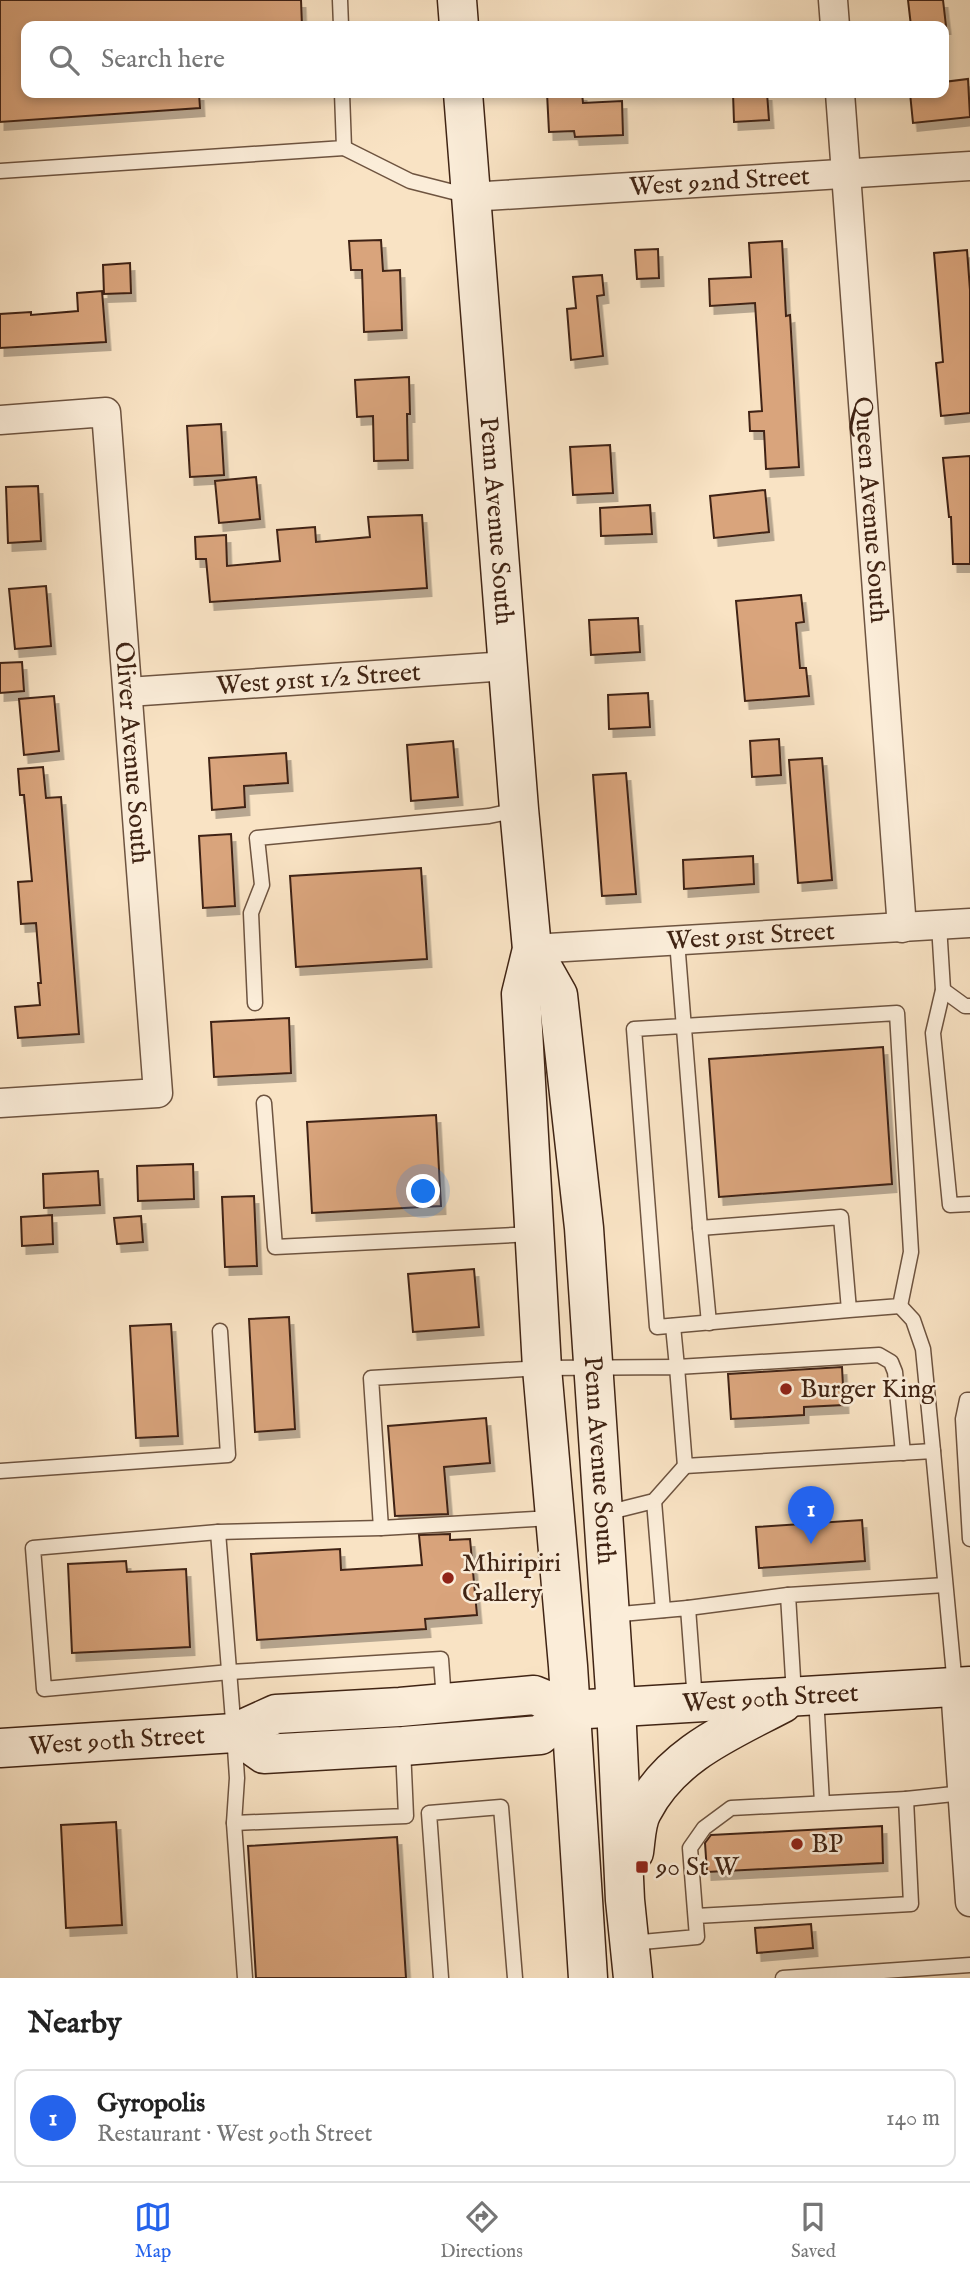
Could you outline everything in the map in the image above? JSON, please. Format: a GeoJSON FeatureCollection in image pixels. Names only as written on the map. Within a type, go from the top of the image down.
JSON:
{"type":"FeatureCollection","features":[{"type":"Feature","properties":{"kind":"main road"},"geometry":{"type":"LineString","coordinates":[[457,0],[458,21]]}},
{"type":"Feature","properties":{"kind":"main road","name":"Penn Avenue South"},"geometry":{"type":"LineString","coordinates":[[463,98],[532,949],[522,995],[542,1368],[572,1710],[588,1978]]}},
{"type":"Feature","properties":{"kind":"main road","name":"Penn Avenue South"},"geometry":{"type":"LineString","coordinates":[[532,949],[558,995],[584,1228],[631,1961]]}},
{"type":"Feature","properties":{"kind":"main road","name":"West 90th Street"},"geometry":{"type":"LineString","coordinates":[[0,1748],[234,1733],[276,1714],[534,1695],[572,1710],[963,1687]]}},
{"type":"Feature","properties":{"kind":"main road"},"geometry":{"type":"LineString","coordinates":[[625,1900],[641,1812],[665,1776],[699,1747],[805,1696]]}},
{"type":"Feature","properties":{"kind":"main road","name":"West 90th Street"},"geometry":{"type":"LineString","coordinates":[[234,1733],[264,1754],[403,1746],[540,1735],[572,1710]]}},
{"type":"Feature","properties":{"kind":"street"},"geometry":{"type":"LineString","coordinates":[[833,0],[835,21]]}},
{"type":"Feature","properties":{"kind":"street","name":"Queen Avenue South"},"geometry":{"type":"LineString","coordinates":[[840,98],[902,928]]}},
{"type":"Feature","properties":{"kind":"street","name":"West 92nd Street"},"geometry":{"type":"LineString","coordinates":[[470,197],[970,166]]}},
{"type":"Feature","properties":{"kind":"street","name":"Oliver Avenue South"},"geometry":{"type":"LineString","coordinates":[[0,420],[106,412],[158,1093],[0,1103]]}},
{"type":"Feature","properties":{"kind":"street","name":"West 91st 1/2 Street"},"geometry":{"type":"LineString","coordinates":[[128,692],[508,666]]}},
{"type":"Feature","properties":{"kind":"street","name":"West 91st Street"},"geometry":{"type":"LineString","coordinates":[[532,949],[970,923]]}},
{"type":"Feature","properties":{"kind":"street"},"geometry":{"type":"LineString","coordinates":[[963,1687],[962,1793],[970,1902]]}},
{"type":"Feature","properties":{"kind":"lane"},"geometry":{"type":"LineString","coordinates":[[340,0],[341,21]]}},
{"type":"Feature","properties":{"kind":"lane"},"geometry":{"type":"LineString","coordinates":[[342,98],[344,148]]}},
{"type":"Feature","properties":{"kind":"lane"},"geometry":{"type":"LineString","coordinates":[[0,171],[344,148],[410,181],[470,197]]}},
{"type":"Feature","properties":{"kind":"lane"},"geometry":{"type":"LineString","coordinates":[[255,1003],[251,913],[262,885],[257,838],[489,816],[519,809]]}},
{"type":"Feature","properties":{"kind":"lane"},"geometry":{"type":"LineString","coordinates":[[939,925],[943,990],[933,1033],[950,1205],[970,1204]]}},
{"type":"Feature","properties":{"kind":"lane"},"geometry":{"type":"LineString","coordinates":[[677,941],[709,1323]]}},
{"type":"Feature","properties":{"kind":"lane"},"geometry":{"type":"LineString","coordinates":[[943,990],[965,1006],[970,1006]]}},
{"type":"Feature","properties":{"kind":"lane"},"geometry":{"type":"LineString","coordinates":[[897,1013],[911,1252],[900,1306],[657,1327],[634,1030],[897,1013]]}},
{"type":"Feature","properties":{"kind":"lane"},"geometry":{"type":"LineString","coordinates":[[264,1103],[275,1247],[535,1234]]}},
{"type":"Feature","properties":{"kind":"lane"},"geometry":{"type":"LineString","coordinates":[[700,1228],[841,1217],[849,1310]]}},
{"type":"Feature","properties":{"kind":"lane"},"geometry":{"type":"LineString","coordinates":[[900,1306],[913,1320],[923,1349],[945,1584],[963,1687]]}},
{"type":"Feature","properties":{"kind":"lane"},"geometry":{"type":"LineString","coordinates":[[673,1326],[685,1466]]}},
{"type":"Feature","properties":{"kind":"lane"},"geometry":{"type":"LineString","coordinates":[[0,1471],[228,1455],[220,1331]]}},
{"type":"Feature","properties":{"kind":"lane"},"geometry":{"type":"LineString","coordinates":[[380,1528],[371,1378],[542,1368],[677,1367],[879,1354],[891,1362],[895,1372],[903,1452]]}},
{"type":"Feature","properties":{"kind":"lane"},"geometry":{"type":"LineString","coordinates":[[970,1400],[967,1400],[963,1419],[970,1539]]}},
{"type":"Feature","properties":{"kind":"lane"},"geometry":{"type":"LineString","coordinates":[[603,1513],[654,1501],[685,1466],[933,1451]]}},
{"type":"Feature","properties":{"kind":"lane"},"geometry":{"type":"LineString","coordinates":[[654,1501],[663,1610]]}},
{"type":"Feature","properties":{"kind":"lane"},"geometry":{"type":"LineString","coordinates":[[444,1703],[441,1659],[230,1672],[44,1689],[33,1548],[218,1532],[380,1528],[556,1518]]}},
{"type":"Feature","properties":{"kind":"lane"},"geometry":{"type":"LineString","coordinates":[[218,1532],[237,1778],[234,1824],[245,1978]]}},
{"type":"Feature","properties":{"kind":"lane"},"geometry":{"type":"LineString","coordinates":[[610,1616],[788,1595],[945,1584]]}},
{"type":"Feature","properties":{"kind":"lane"},"geometry":{"type":"LineString","coordinates":[[788,1595],[822,1803]]}},
{"type":"Feature","properties":{"kind":"lane"},"geometry":{"type":"LineString","coordinates":[[688,1608],[695,1703]]}},
{"type":"Feature","properties":{"kind":"lane"},"geometry":{"type":"LineString","coordinates":[[403,1746],[406,1816]]}},
{"type":"Feature","properties":{"kind":"lane"},"geometry":{"type":"LineString","coordinates":[[631,1961],[698,1937],[690,1848],[704,1828],[731,1808],[906,1799],[962,1793]]}},
{"type":"Feature","properties":{"kind":"lane"},"geometry":{"type":"LineString","coordinates":[[696,1916],[911,1904],[906,1799]]}},
{"type":"Feature","properties":{"kind":"lane"},"geometry":{"type":"LineString","coordinates":[[234,1824],[406,1816],[500,1807],[515,1978]]}},
{"type":"Feature","properties":{"kind":"lane"},"geometry":{"type":"LineString","coordinates":[[429,1813],[441,1978]]}},
{"type":"Feature","properties":{"kind":"lane"},"geometry":{"type":"LineString","coordinates":[[783,1978],[915,1973],[970,1965]]}},
{"type":"Feature","properties":{"kind":"building"},"geometry":{"type":"Polygon","coordinates":[[[0,0],[301,0],[302,21],[21,21],[21,98],[199,98],[200,108],[0,122],[0,0]]]}},
{"type":"Feature","properties":{"kind":"building"},"geometry":{"type":"Polygon","coordinates":[[[908,0],[943,0],[945,21],[910,21],[908,0]]]}},
{"type":"Feature","properties":{"kind":"building"},"geometry":{"type":"Polygon","coordinates":[[[968,79],[970,117],[913,123],[910,98],[949,98],[949,81],[968,79]]]}},
{"type":"Feature","properties":{"kind":"building"},"geometry":{"type":"Polygon","coordinates":[[[547,98],[582,98],[583,103],[622,101],[623,135],[575,137],[574,131],[549,132],[547,98]]]}},
{"type":"Feature","properties":{"kind":"building"},"geometry":{"type":"Polygon","coordinates":[[[733,98],[767,98],[769,120],[734,122],[733,98]]]}},
{"type":"Feature","properties":{"kind":"building"},"geometry":{"type":"Polygon","coordinates":[[[381,240],[383,271],[400,270],[402,330],[364,332],[362,270],[351,270],[349,241],[381,240]]]}},
{"type":"Feature","properties":{"kind":"building"},"geometry":{"type":"Polygon","coordinates":[[[782,241],[786,316],[790,315],[799,467],[766,469],[764,431],[750,431],[749,412],[762,411],[755,303],[710,306],[709,279],[751,277],[749,243],[782,241]]]}},
{"type":"Feature","properties":{"kind":"building"},"geometry":{"type":"Polygon","coordinates":[[[658,249],[659,278],[637,279],[635,250],[658,249]]]}},
{"type":"Feature","properties":{"kind":"building"},"geometry":{"type":"Polygon","coordinates":[[[967,250],[970,290],[970,413],[941,416],[936,363],[943,362],[934,253],[967,250]]]}},
{"type":"Feature","properties":{"kind":"building"},"geometry":{"type":"Polygon","coordinates":[[[130,263],[131,293],[104,294],[103,265],[130,263]]]}},
{"type":"Feature","properties":{"kind":"building"},"geometry":{"type":"Polygon","coordinates":[[[602,275],[604,295],[597,296],[603,356],[571,360],[567,309],[576,308],[573,277],[602,275]]]}},
{"type":"Feature","properties":{"kind":"building"},"geometry":{"type":"Polygon","coordinates":[[[102,291],[106,342],[0,348],[0,314],[31,312],[31,315],[78,311],[77,293],[102,291]]]}},
{"type":"Feature","properties":{"kind":"building"},"geometry":{"type":"Polygon","coordinates":[[[409,377],[408,460],[374,461],[373,416],[357,417],[355,380],[409,377]]]}},
{"type":"Feature","properties":{"kind":"building"},"geometry":{"type":"Polygon","coordinates":[[[221,424],[224,475],[190,477],[187,426],[221,424]]]}},
{"type":"Feature","properties":{"kind":"building"},"geometry":{"type":"Polygon","coordinates":[[[610,445],[613,493],[573,495],[570,447],[610,445]]]}},
{"type":"Feature","properties":{"kind":"building"},"geometry":{"type":"Polygon","coordinates":[[[970,456],[970,564],[953,564],[951,517],[943,458],[970,456]]]}},
{"type":"Feature","properties":{"kind":"building"},"geometry":{"type":"Polygon","coordinates":[[[256,477],[260,519],[219,523],[215,481],[256,477]]]}},
{"type":"Feature","properties":{"kind":"building"},"geometry":{"type":"Polygon","coordinates":[[[38,486],[41,541],[8,543],[6,487],[38,486]]]}},
{"type":"Feature","properties":{"kind":"building"},"geometry":{"type":"Polygon","coordinates":[[[765,490],[769,532],[714,538],[710,496],[765,490]]]}},
{"type":"Feature","properties":{"kind":"building"},"geometry":{"type":"Polygon","coordinates":[[[650,505],[652,534],[601,536],[600,508],[650,505]]]}},
{"type":"Feature","properties":{"kind":"building"},"geometry":{"type":"Polygon","coordinates":[[[422,515],[427,588],[210,602],[206,559],[196,559],[195,537],[226,535],[227,566],[280,561],[277,530],[315,527],[316,542],[370,537],[368,517],[422,515]]]}},
{"type":"Feature","properties":{"kind":"building"},"geometry":{"type":"Polygon","coordinates":[[[46,586],[51,646],[15,649],[9,589],[46,586]]]}},
{"type":"Feature","properties":{"kind":"building"},"geometry":{"type":"Polygon","coordinates":[[[801,595],[804,622],[796,623],[800,668],[806,668],[809,696],[745,701],[736,601],[801,595]]]}},
{"type":"Feature","properties":{"kind":"building"},"geometry":{"type":"Polygon","coordinates":[[[638,618],[640,652],[591,655],[589,620],[638,618]]]}},
{"type":"Feature","properties":{"kind":"building"},"geometry":{"type":"Polygon","coordinates":[[[22,662],[24,691],[0,693],[0,663],[22,662]]]}},
{"type":"Feature","properties":{"kind":"building"},"geometry":{"type":"Polygon","coordinates":[[[648,693],[650,727],[609,729],[608,695],[648,693]]]}},
{"type":"Feature","properties":{"kind":"building"},"geometry":{"type":"Polygon","coordinates":[[[54,696],[59,751],[24,755],[19,699],[54,696]]]}},
{"type":"Feature","properties":{"kind":"building"},"geometry":{"type":"Polygon","coordinates":[[[779,739],[781,775],[752,777],[750,741],[779,739]]]}},
{"type":"Feature","properties":{"kind":"building"},"geometry":{"type":"Polygon","coordinates":[[[453,741],[458,797],[411,801],[407,745],[453,741]]]}},
{"type":"Feature","properties":{"kind":"building"},"geometry":{"type":"Polygon","coordinates":[[[286,753],[288,783],[244,786],[245,807],[212,810],[209,758],[286,753]]]}},
{"type":"Feature","properties":{"kind":"building"},"geometry":{"type":"Polygon","coordinates":[[[822,758],[832,880],[798,883],[789,760],[822,758]]]}},
{"type":"Feature","properties":{"kind":"building"},"geometry":{"type":"Polygon","coordinates":[[[43,767],[46,798],[61,797],[79,1034],[18,1038],[15,1007],[40,1005],[38,983],[41,983],[36,923],[21,924],[18,882],[32,881],[24,795],[20,795],[18,769],[43,767]]]}},
{"type":"Feature","properties":{"kind":"building"},"geometry":{"type":"Polygon","coordinates":[[[626,773],[636,894],[602,896],[593,775],[626,773]]]}},
{"type":"Feature","properties":{"kind":"building"},"geometry":{"type":"Polygon","coordinates":[[[231,834],[235,906],[203,908],[199,836],[231,834]]]}},
{"type":"Feature","properties":{"kind":"building"},"geometry":{"type":"Polygon","coordinates":[[[753,856],[754,884],[684,889],[683,860],[753,856]]]}},
{"type":"Feature","properties":{"kind":"building"},"geometry":{"type":"Polygon","coordinates":[[[421,868],[427,959],[296,967],[290,876],[421,868]]]}},
{"type":"Feature","properties":{"kind":"building"},"geometry":{"type":"Polygon","coordinates":[[[289,1018],[291,1073],[214,1077],[211,1022],[289,1018]]]}},
{"type":"Feature","properties":{"kind":"building"},"geometry":{"type":"Polygon","coordinates":[[[883,1047],[892,1184],[719,1197],[709,1059],[883,1047]]]}},
{"type":"Feature","properties":{"kind":"building"},"geometry":{"type":"Polygon","coordinates":[[[436,1115],[441,1206],[312,1213],[307,1122],[436,1115]]]}},
{"type":"Feature","properties":{"kind":"building"},"geometry":{"type":"Polygon","coordinates":[[[193,1164],[194,1199],[138,1201],[137,1166],[193,1164]]]}},
{"type":"Feature","properties":{"kind":"building"},"geometry":{"type":"Polygon","coordinates":[[[98,1171],[100,1205],[44,1208],[43,1174],[98,1171]]]}},
{"type":"Feature","properties":{"kind":"building"},"geometry":{"type":"Polygon","coordinates":[[[254,1196],[257,1266],[225,1267],[222,1197],[254,1196]]]}},
{"type":"Feature","properties":{"kind":"building"},"geometry":{"type":"Polygon","coordinates":[[[52,1215],[53,1244],[22,1246],[21,1217],[52,1215]]]}},
{"type":"Feature","properties":{"kind":"building"},"geometry":{"type":"Polygon","coordinates":[[[141,1216],[143,1242],[117,1244],[114,1218],[141,1216]]]}},
{"type":"Feature","properties":{"kind":"building"},"geometry":{"type":"Polygon","coordinates":[[[474,1269],[479,1327],[413,1332],[408,1274],[474,1269]]]}},
{"type":"Feature","properties":{"kind":"building"},"geometry":{"type":"Polygon","coordinates":[[[289,1317],[295,1429],[255,1432],[249,1319],[289,1317]]]}},
{"type":"Feature","properties":{"kind":"building"},"geometry":{"type":"Polygon","coordinates":[[[171,1324],[178,1436],[136,1438],[130,1326],[171,1324]]]}},
{"type":"Feature","properties":{"kind":"building","name":"Burger King"},"geometry":{"type":"Polygon","coordinates":[[[842,1367],[844,1405],[804,1407],[804,1415],[731,1419],[728,1374],[842,1367]]]}},
{"type":"Feature","properties":{"kind":"building"},"geometry":{"type":"Polygon","coordinates":[[[486,1418],[490,1463],[444,1467],[448,1514],[395,1516],[388,1426],[486,1418]]]}},
{"type":"Feature","properties":{"kind":"building"},"geometry":{"type":"Polygon","coordinates":[[[862,1520],[865,1561],[759,1568],[756,1527],[862,1520]]]}},
{"type":"Feature","properties":{"kind":"building"},"geometry":{"type":"Polygon","coordinates":[[[450,1534],[450,1540],[470,1539],[477,1615],[425,1619],[426,1629],[257,1640],[251,1554],[340,1549],[341,1570],[422,1565],[419,1535],[450,1534]]]}},
{"type":"Feature","properties":{"kind":"building"},"geometry":{"type":"Polygon","coordinates":[[[126,1561],[127,1572],[186,1569],[190,1647],[72,1653],[68,1564],[126,1561]]]}},
{"type":"Feature","properties":{"kind":"building"},"geometry":{"type":"Polygon","coordinates":[[[116,1822],[122,1925],[66,1928],[61,1825],[116,1822]]]}},
{"type":"Feature","properties":{"kind":"building"},"geometry":{"type":"Polygon","coordinates":[[[882,1826],[883,1863],[707,1872],[705,1843],[711,1835],[882,1826]]]}},
{"type":"Feature","properties":{"kind":"building"},"geometry":{"type":"Polygon","coordinates":[[[397,1837],[406,1978],[256,1978],[248,1846],[397,1837]]]}},
{"type":"Feature","properties":{"kind":"building"},"geometry":{"type":"Polygon","coordinates":[[[811,1924],[813,1948],[757,1953],[755,1928],[811,1924]]]}},
{"type":"Feature","properties":{"kind":"place","name":"Burger King"},"geometry":{"type":"Point","coordinates":[786,1389]}},
{"type":"Feature","properties":{"kind":"place","name":"Gyropolis"},"geometry":{"type":"Point","coordinates":[811,1544]}},
{"type":"Feature","properties":{"kind":"place","name":"Mhiripiri Gallery"},"geometry":{"type":"Point","coordinates":[448,1578]}},
{"type":"Feature","properties":{"kind":"place","name":"BP"},"geometry":{"type":"Point","coordinates":[797,1844]}},
{"type":"Feature","properties":{"kind":"place","name":"90 St W"},"geometry":{"type":"Point","coordinates":[642,1867]}}]}
